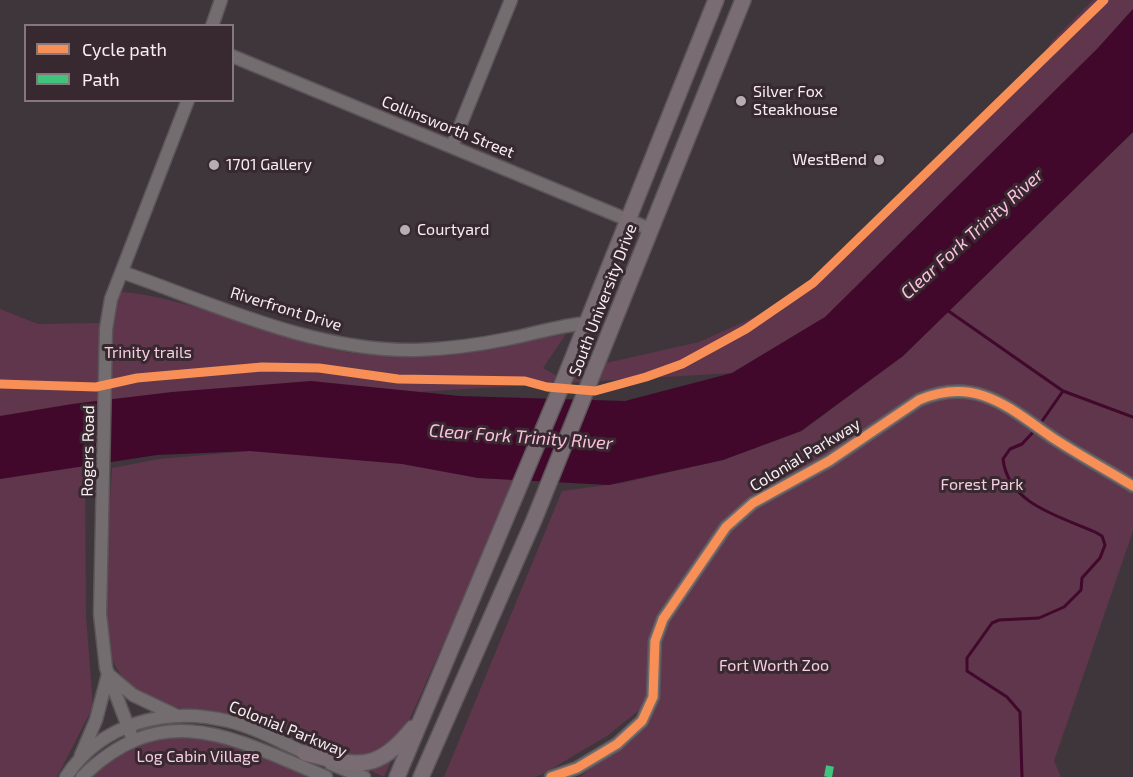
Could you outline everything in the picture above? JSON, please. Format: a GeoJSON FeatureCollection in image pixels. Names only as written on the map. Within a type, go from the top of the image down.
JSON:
{"type":"FeatureCollection","features":[{"type":"Feature","properties":{"kind":"main road","name":"South University Drive"},"geometry":{"type":"LineString","coordinates":[[397,777],[588,323],[716,0]]}},
{"type":"Feature","properties":{"kind":"main road","name":"South University Drive"},"geometry":{"type":"LineString","coordinates":[[421,777],[534,520],[743,0]]}},
{"type":"Feature","properties":{"kind":"main road"},"geometry":{"type":"LineString","coordinates":[[588,323],[599,327],[602,340],[595,371]]}},
{"type":"Feature","properties":{"kind":"main road"},"geometry":{"type":"LineString","coordinates":[[305,753],[349,764],[376,760],[398,747],[425,714]]}},
{"type":"Feature","properties":{"kind":"street"},"geometry":{"type":"LineString","coordinates":[[214,24],[220,0]]}},
{"type":"Feature","properties":{"kind":"street"},"geometry":{"type":"LineString","coordinates":[[452,147],[511,0]]}},
{"type":"Feature","properties":{"kind":"street","name":"Collinsworth Street"},"geometry":{"type":"LineString","coordinates":[[234,57],[650,229]]}},
{"type":"Feature","properties":{"kind":"street","name":"Rogers Road"},"geometry":{"type":"LineString","coordinates":[[134,740],[108,674],[100,614],[105,483],[106,329],[111,299],[187,102]]}},
{"type":"Feature","properties":{"kind":"street","name":"Riverfront Drive"},"geometry":{"type":"LineString","coordinates":[[122,272],[296,332],[356,346],[417,350],[508,339],[588,323]]}},
{"type":"Feature","properties":{"kind":"street","name":"Colonial Parkway"},"geometry":{"type":"LineString","coordinates":[[551,777],[573,773],[616,744],[642,722],[652,697],[655,641],[663,619],[726,527],[753,503],[830,461],[919,400],[933,394],[967,392],[993,398],[1027,418],[1053,438],[1133,486]]}},
{"type":"Feature","properties":{"kind":"street"},"geometry":{"type":"LineString","coordinates":[[76,764],[96,720],[108,674],[133,695],[177,716]]}},
{"type":"Feature","properties":{"kind":"street","name":"Colonial Parkway"},"geometry":{"type":"LineString","coordinates":[[128,724],[177,716],[210,717],[231,722],[364,777]]}},
{"type":"Feature","properties":{"kind":"street"},"geometry":{"type":"LineString","coordinates":[[66,777],[94,746],[128,724]]}},
{"type":"Feature","properties":{"kind":"street","name":"Colonial Parkway"},"geometry":{"type":"LineString","coordinates":[[82,777],[102,757],[134,740],[172,731],[197,731],[244,744],[326,777]]}},
{"type":"Feature","properties":{"kind":"green space","name":"Trinity trails"},"geometry":{"type":"Polygon","coordinates":[[[1093,0],[1133,0],[1133,9],[1097,49],[825,317],[732,373],[0,417],[0,309],[38,324],[99,323],[106,291],[162,298],[326,348],[386,356],[446,354],[566,334],[543,368],[564,380],[606,363],[699,342],[757,316],[828,267],[1019,80],[1041,57],[1053,40],[1093,0]]]}},
{"type":"Feature","properties":{"kind":"green space","name":"Forest Park"},"geometry":{"type":"Polygon","coordinates":[[[1133,132],[1133,531],[1054,761],[1061,777],[580,777],[638,733],[647,722],[657,696],[607,736],[541,775],[534,777],[444,777],[562,491],[622,483],[723,460],[802,431],[903,356],[1133,132]]]}},
{"type":"Feature","properties":{"kind":"green space"},"geometry":{"type":"Polygon","coordinates":[[[250,451],[402,461],[478,478],[516,480],[384,777],[268,725],[164,704],[146,696],[129,684],[116,667],[110,651],[106,601],[112,468],[159,459],[250,451]]]}},
{"type":"Feature","properties":{"kind":"green space"},"geometry":{"type":"Polygon","coordinates":[[[85,464],[86,615],[93,707],[57,777],[0,777],[0,479],[85,464]]]}},
{"type":"Feature","properties":{"kind":"green space","name":"Log Cabin Village"},"geometry":{"type":"Polygon","coordinates":[[[179,737],[209,738],[310,777],[87,777],[133,745],[179,737]]]}},
{"type":"Feature","properties":{"kind":"water","name":"Clear Fork Trinity River"},"geometry":{"type":"Polygon","coordinates":[[[1133,9],[1133,132],[903,356],[801,431],[723,460],[609,485],[478,478],[402,464],[250,451],[157,455],[0,479],[0,416],[72,404],[172,392],[311,381],[460,396],[625,401],[732,373],[825,317],[1097,49],[1133,9]]]}},
{"type":"Feature","properties":{"kind":"waterway"},"geometry":{"type":"LineString","coordinates":[[947,310],[1063,391],[1040,424]]}},
{"type":"Feature","properties":{"kind":"waterway"},"geometry":{"type":"LineString","coordinates":[[1063,391],[1133,417]]}},
{"type":"Feature","properties":{"kind":"waterway"},"geometry":{"type":"LineString","coordinates":[[1022,777],[1020,712],[1007,697],[967,671],[967,658],[992,623],[999,620],[1039,618],[1064,607],[1081,590],[1082,578],[1100,558],[1105,545],[1102,536],[1051,514],[1025,498],[1014,487],[1003,459],[1010,449],[1022,444],[1036,429]]}},
{"type":"Feature","properties":{"kind":"marked path"},"geometry":{"type":"LineString","coordinates":[[828,777],[830,766]]}},
{"type":"Feature","properties":{"kind":"cycle path"},"geometry":{"type":"LineString","coordinates":[[0,384],[96,387],[137,378],[262,367],[319,368],[398,379],[525,381],[547,387],[595,391],[646,377],[682,364],[746,329],[813,283],[1104,0]]}},
{"type":"Feature","properties":{"kind":"cycle path"},"geometry":{"type":"LineString","coordinates":[[551,777],[577,768],[617,744],[642,721],[653,697],[655,641],[663,619],[726,527],[753,503],[829,461],[919,400],[939,393],[958,391],[990,398],[1133,486]]}},
{"type":"Feature","properties":{"kind":"place","name":"Silver Fox Steakhouse"},"geometry":{"type":"Point","coordinates":[741,101]}},
{"type":"Feature","properties":{"kind":"place","name":"WestBend"},"geometry":{"type":"Point","coordinates":[879,160]}},
{"type":"Feature","properties":{"kind":"place","name":"1701 Gallery"},"geometry":{"type":"Point","coordinates":[214,165]}},
{"type":"Feature","properties":{"kind":"place","name":"Courtyard"},"geometry":{"type":"Point","coordinates":[405,230]}},
{"type":"Feature","properties":{"kind":"park label","name":"Fort Worth Zoo"},"geometry":{"type":"Point","coordinates":[774,666]}}]}
